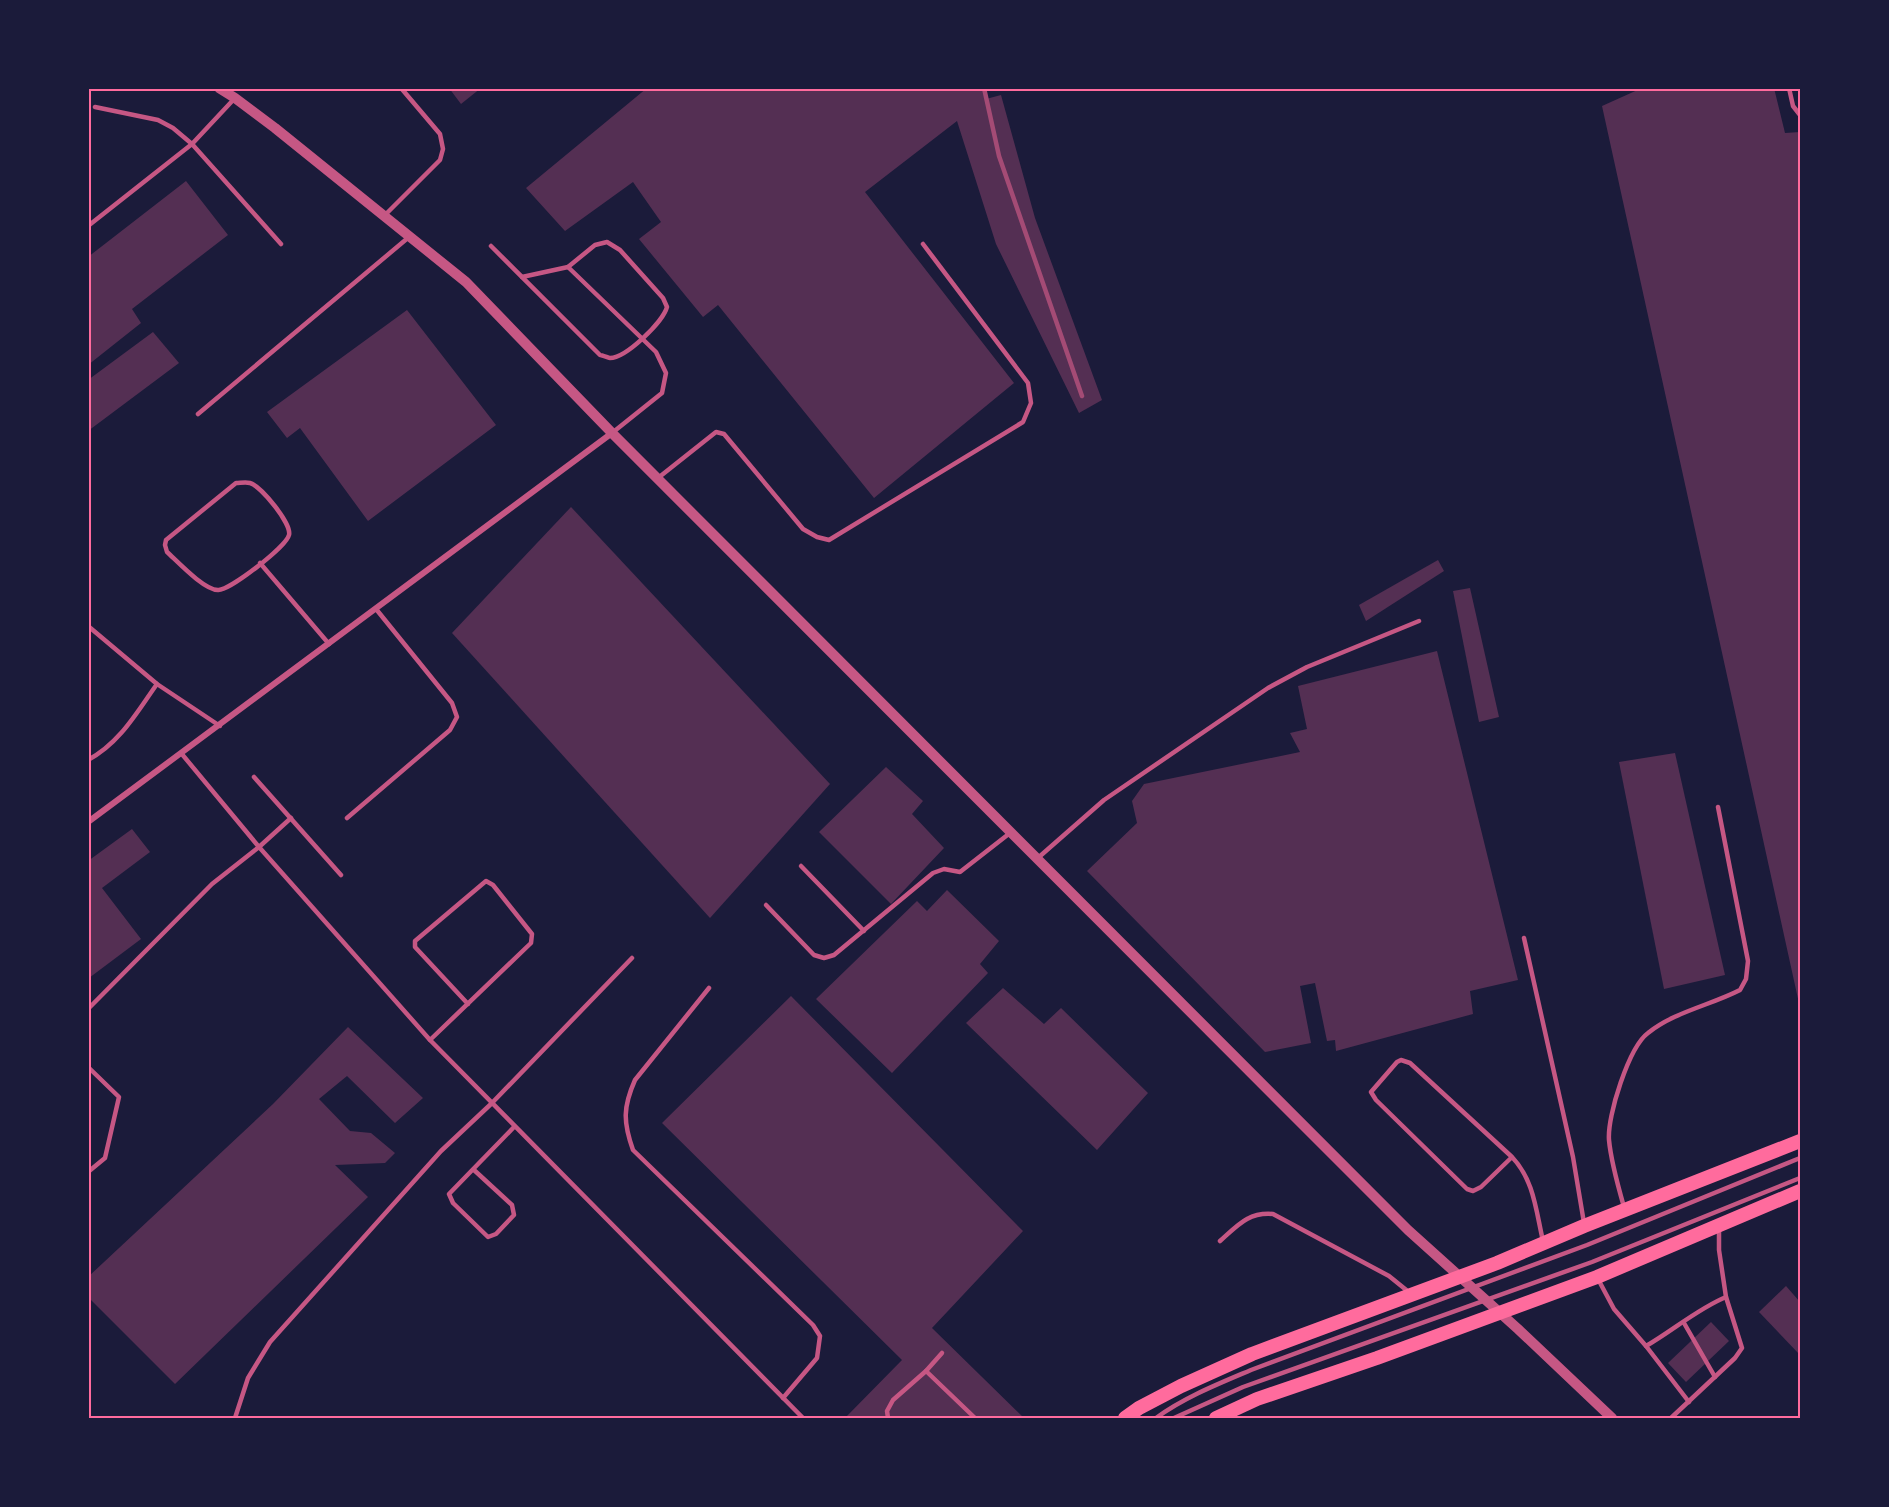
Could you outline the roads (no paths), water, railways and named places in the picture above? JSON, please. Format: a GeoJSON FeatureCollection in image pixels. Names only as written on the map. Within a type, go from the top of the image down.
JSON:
{"type":"FeatureCollection","features":[{"type":"Feature","properties":{"kind":"main road"},"geometry":{"type":"LineString","coordinates":[[1125,1419],[1139,1408],[1181,1386],[1252,1354],[1460,1277],[1800,1141]]}},
{"type":"Feature","properties":{"kind":"main road"},"geometry":{"type":"LineString","coordinates":[[1216,1419],[1257,1399],[1597,1277],[1800,1191]]}},
{"type":"Feature","properties":{"kind":"street"},"geometry":{"type":"LineString","coordinates":[[219,88],[385,215],[466,282],[612,433],[1408,1230],[1500,1312],[1612,1419]]}},
{"type":"Feature","properties":{"kind":"street"},"geometry":{"type":"LineString","coordinates":[[88,822],[612,433]]}},
{"type":"Feature","properties":{"kind":"lane"},"geometry":{"type":"LineString","coordinates":[[385,215],[440,160],[443,149],[440,135],[401,88]]}},
{"type":"Feature","properties":{"kind":"lane"},"geometry":{"type":"LineString","coordinates":[[1789,88],[1789,97],[1800,115]]}},
{"type":"Feature","properties":{"kind":"lane"},"geometry":{"type":"LineString","coordinates":[[88,226],[192,144],[235,98]]}},
{"type":"Feature","properties":{"kind":"lane"},"geometry":{"type":"LineString","coordinates":[[95,107],[158,120],[172,128],[192,144],[281,244]]}},
{"type":"Feature","properties":{"kind":"lane"},"geometry":{"type":"LineString","coordinates":[[198,414],[411,236]]}},
{"type":"Feature","properties":{"kind":"lane"},"geometry":{"type":"LineString","coordinates":[[491,246],[522,277],[600,355],[609,358],[618,356],[643,338],[665,316],[668,307],[663,298],[620,250],[607,242],[595,245],[568,267],[522,277]]}},
{"type":"Feature","properties":{"kind":"lane"},"geometry":{"type":"LineString","coordinates":[[658,478],[706,438],[716,432],[724,434],[803,529],[816,537],[829,540],[1023,422],[1031,403],[1028,382],[923,244]]}},
{"type":"Feature","properties":{"kind":"lane"},"geometry":{"type":"LineString","coordinates":[[568,267],[656,352],[666,373],[662,393],[612,433]]}},
{"type":"Feature","properties":{"kind":"lane"},"geometry":{"type":"LineString","coordinates":[[236,483],[251,483],[261,490],[289,525],[290,534],[284,544],[260,564],[232,585],[219,591],[208,588],[167,552],[166,540],[236,483]]}},
{"type":"Feature","properties":{"kind":"lane"},"geometry":{"type":"LineString","coordinates":[[260,564],[329,644]]}},
{"type":"Feature","properties":{"kind":"lane"},"geometry":{"type":"LineString","coordinates":[[347,818],[450,730],[457,717],[452,703],[376,609]]}},
{"type":"Feature","properties":{"kind":"lane"},"geometry":{"type":"LineString","coordinates":[[1038,857],[1104,800],[1268,688],[1307,667],[1419,621]]}},
{"type":"Feature","properties":{"kind":"lane"},"geometry":{"type":"LineString","coordinates":[[88,626],[157,684],[220,726]]}},
{"type":"Feature","properties":{"kind":"lane"},"geometry":{"type":"LineString","coordinates":[[88,760],[100,754],[118,739],[157,684]]}},
{"type":"Feature","properties":{"kind":"lane"},"geometry":{"type":"LineString","coordinates":[[181,752],[259,847],[430,1040],[803,1419]]}},
{"type":"Feature","properties":{"kind":"lane"},"geometry":{"type":"LineString","coordinates":[[254,777],[341,875]]}},
{"type":"Feature","properties":{"kind":"lane"},"geometry":{"type":"LineString","coordinates":[[1625,1210],[1618,1187],[1609,1138],[1613,1109],[1630,1059],[1647,1033],[1670,1020],[1740,990],[1746,979],[1748,961],[1718,807]]}},
{"type":"Feature","properties":{"kind":"lane"},"geometry":{"type":"LineString","coordinates":[[88,1009],[212,884],[291,818]]}},
{"type":"Feature","properties":{"kind":"lane"},"geometry":{"type":"LineString","coordinates":[[766,904],[814,955],[824,958],[834,955],[933,873],[944,869],[960,872],[1012,832]]}},
{"type":"Feature","properties":{"kind":"lane"},"geometry":{"type":"LineString","coordinates":[[801,867],[864,931]]}},
{"type":"Feature","properties":{"kind":"lane"},"geometry":{"type":"LineString","coordinates":[[430,1040],[468,1004],[531,943],[531,933],[493,885],[486,881],[415,941],[415,947],[468,1004]]}},
{"type":"Feature","properties":{"kind":"lane"},"geometry":{"type":"LineString","coordinates":[[1524,938],[1574,1157],[1584,1226]]}},
{"type":"Feature","properties":{"kind":"lane"},"geometry":{"type":"LineString","coordinates":[[235,1419],[248,1378],[270,1342],[441,1151],[491,1104],[632,958]]}},
{"type":"Feature","properties":{"kind":"lane"},"geometry":{"type":"LineString","coordinates":[[709,988],[635,1080],[628,1096],[625,1113],[626,1129],[633,1150],[813,1325],[820,1336],[817,1358],[783,1398]]}},
{"type":"Feature","properties":{"kind":"lane"},"geometry":{"type":"LineString","coordinates":[[1512,1157],[1481,1187],[1473,1191],[1467,1189],[1376,1100],[1371,1092],[1397,1062],[1405,1060],[1512,1157],[1524,1169],[1531,1187],[1543,1244]]}},
{"type":"Feature","properties":{"kind":"lane"},"geometry":{"type":"LineString","coordinates":[[88,1067],[119,1097],[105,1158],[88,1172]]}},
{"type":"Feature","properties":{"kind":"lane"},"geometry":{"type":"LineString","coordinates":[[474,1170],[512,1204],[514,1215],[496,1234],[488,1237],[453,1203],[449,1194],[514,1127]]}},
{"type":"Feature","properties":{"kind":"lane"},"geometry":{"type":"LineString","coordinates":[[1156,1419],[1204,1390],[1232,1378],[1587,1245],[1800,1158]]}},
{"type":"Feature","properties":{"kind":"lane"},"geometry":{"type":"LineString","coordinates":[[1174,1419],[1243,1387],[1592,1262],[1800,1178]]}},
{"type":"Feature","properties":{"kind":"lane"},"geometry":{"type":"LineString","coordinates":[[1220,1241],[1246,1218],[1260,1213],[1273,1214],[1389,1276],[1412,1295]]}},
{"type":"Feature","properties":{"kind":"lane"},"geometry":{"type":"LineString","coordinates":[[1671,1419],[1735,1358],[1742,1348],[1726,1297],[1719,1250],[1719,1227]]}},
{"type":"Feature","properties":{"kind":"lane"},"geometry":{"type":"LineString","coordinates":[[1597,1277],[1614,1309],[1689,1402]]}},
{"type":"Feature","properties":{"kind":"lane"},"geometry":{"type":"LineString","coordinates":[[1646,1346],[1710,1304],[1726,1297]]}},
{"type":"Feature","properties":{"kind":"lane"},"geometry":{"type":"LineString","coordinates":[[1684,1323],[1715,1377]]}},
{"type":"Feature","properties":{"kind":"lane"},"geometry":{"type":"LineString","coordinates":[[888,1419],[887,1411],[890,1404],[942,1353]]}},
{"type":"Feature","properties":{"kind":"lane"},"geometry":{"type":"LineString","coordinates":[[926,1371],[975,1419]]}},
{"type":"Feature","properties":{"kind":"railway"},"geometry":{"type":"LineString","coordinates":[[984,88],[999,156],[1082,396]]}}]}
